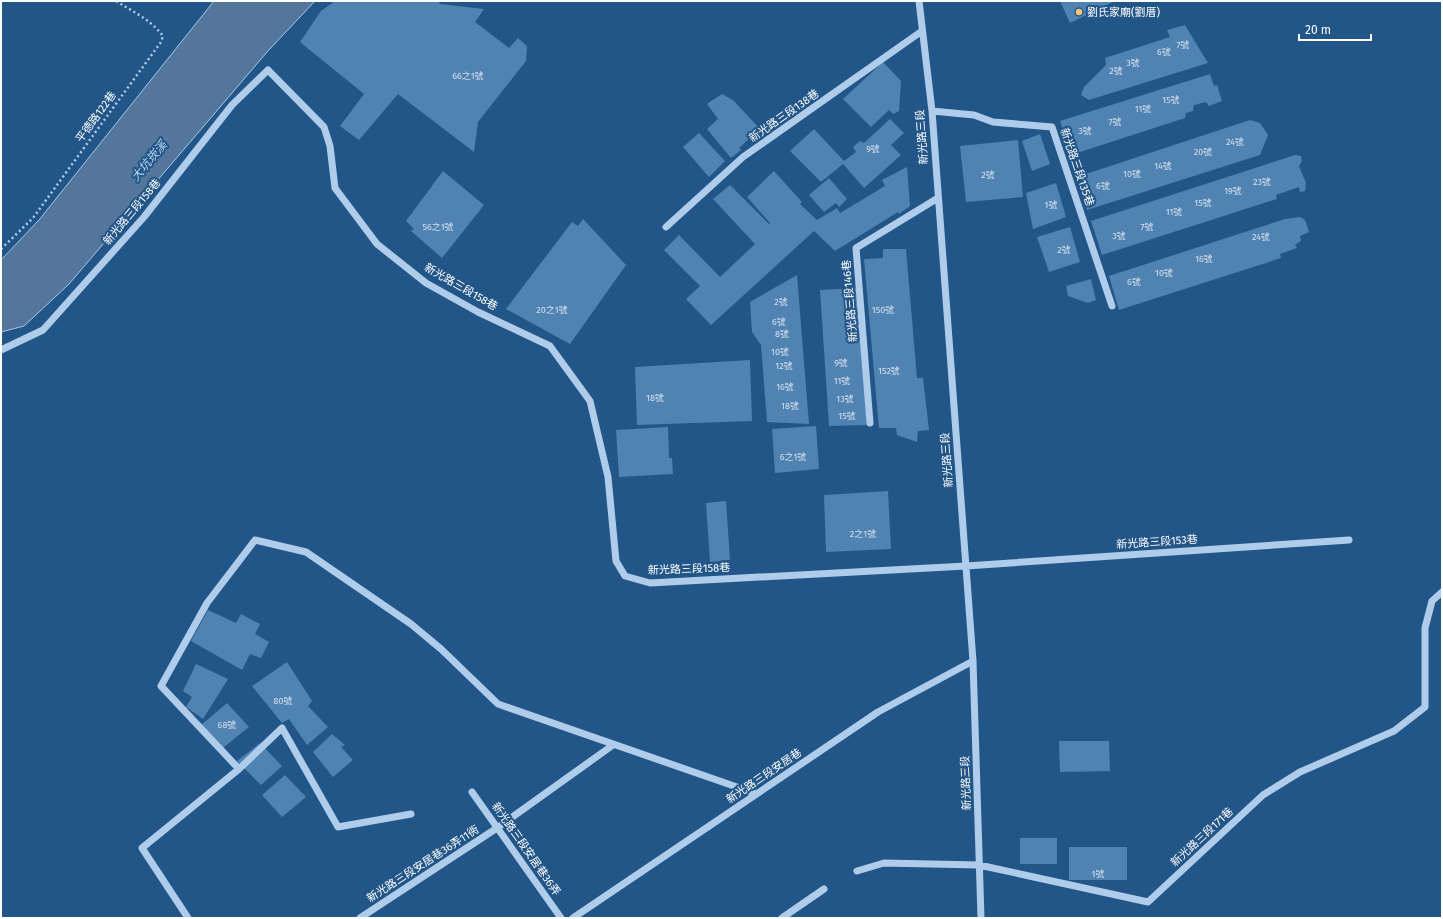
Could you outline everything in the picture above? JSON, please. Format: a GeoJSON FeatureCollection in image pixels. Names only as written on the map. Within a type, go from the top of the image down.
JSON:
{"type":"FeatureCollection","features":[{"type":"Feature","properties":{"kind":"street","name":"新光路三段"},"geometry":{"type":"LineString","coordinates":[[919,1],[932,112],[973,661],[981,918]]}},
{"type":"Feature","properties":{"kind":"street","name":"新光路三段138巷"},"geometry":{"type":"LineString","coordinates":[[666,227],[744,157],[922,31]]}},
{"type":"Feature","properties":{"kind":"street","name":"新光路三段158巷"},"geometry":{"type":"LineString","coordinates":[[1,350],[43,330],[144,216],[232,105],[268,70],[324,127],[330,146],[335,188],[377,244],[426,283],[478,312],[550,346],[590,401],[608,477],[616,561],[626,576],[650,583],[966,566]]}},
{"type":"Feature","properties":{"kind":"street","name":"新光路三段135巷"},"geometry":{"type":"LineString","coordinates":[[932,112],[974,116],[993,122],[1052,127],[1112,306]]}},
{"type":"Feature","properties":{"kind":"street","name":"新光路三段146巷"},"geometry":{"type":"LineString","coordinates":[[870,423],[856,248],[938,198]]}},
{"type":"Feature","properties":{"kind":"street"},"geometry":{"type":"LineString","coordinates":[[239,769],[161,686],[207,603],[255,540],[306,552],[411,624],[441,649],[498,704],[757,794]]}},
{"type":"Feature","properties":{"kind":"street","name":"新光路三段153巷"},"geometry":{"type":"LineString","coordinates":[[966,566],[1349,540]]}},
{"type":"Feature","properties":{"kind":"street","name":"新光路三段171巷"},"geometry":{"type":"LineString","coordinates":[[857,871],[884,863],[979,865],[1148,902],[1263,795],[1300,772],[1394,731],[1425,707],[1425,628],[1432,601],[1442,592]]}},
{"type":"Feature","properties":{"kind":"street","name":"新光路三段安居巷"},"geometry":{"type":"LineString","coordinates":[[573,918],[878,712],[973,661]]}},
{"type":"Feature","properties":{"kind":"street"},"geometry":{"type":"LineString","coordinates":[[188,918],[142,848],[239,769],[282,728],[338,827],[411,814]]}},
{"type":"Feature","properties":{"kind":"street","name":"新光路三段安居巷36弄11衖"},"geometry":{"type":"LineString","coordinates":[[360,918],[497,828],[613,745]]}},
{"type":"Feature","properties":{"kind":"street","name":"新光路三段安居巷36弄"},"geometry":{"type":"LineString","coordinates":[[472,792],[561,918]]}},
{"type":"Feature","properties":{"kind":"street"},"geometry":{"type":"LineString","coordinates":[[782,918],[824,889]]}},
{"type":"Feature","properties":{"kind":"path","name":"平德路122巷"},"geometry":{"type":"LineString","coordinates":[[1,249],[33,218],[161,42],[163,36],[158,30],[143,18],[116,1]]}},
{"type":"Feature","properties":{"kind":"water","name":"大坑崁溪"},"geometry":{"type":"Polygon","coordinates":[[[214,1],[315,1],[267,52],[69,284],[24,326],[1,332],[1,260],[39,220],[214,1]]]}},
{"type":"Feature","properties":{"kind":"building"},"geometry":{"type":"Polygon","coordinates":[[[335,1],[438,1],[440,4],[484,9],[475,22],[509,48],[518,38],[527,46],[526,61],[478,122],[474,152],[398,94],[359,140],[340,126],[364,94],[300,42],[321,11],[335,1]]]}},
{"type":"Feature","properties":{"kind":"building","name":"劉氏家廟(劉厝)"},"geometry":{"type":"Polygon","coordinates":[[[1060,1],[1115,1],[1070,23],[1060,1]]]}},
{"type":"Feature","properties":{"kind":"building"},"geometry":{"type":"Polygon","coordinates":[[[1185,25],[1208,63],[1089,100],[1081,95],[1084,87],[1106,65],[1105,58],[1170,37],[1167,30],[1185,25]]]}},
{"type":"Feature","properties":{"kind":"building"},"geometry":{"type":"Polygon","coordinates":[[[883,62],[901,81],[899,111],[893,114],[889,110],[871,127],[843,99],[883,62]]]}},
{"type":"Feature","properties":{"kind":"building"},"geometry":{"type":"Polygon","coordinates":[[[1210,74],[1214,86],[1217,85],[1222,101],[1209,106],[1206,102],[1194,105],[1193,111],[1186,113],[1185,118],[1071,155],[1060,121],[1210,74]]]}},
{"type":"Feature","properties":{"kind":"building"},"geometry":{"type":"Polygon","coordinates":[[[722,94],[733,100],[760,129],[739,148],[741,150],[731,158],[707,129],[718,119],[707,104],[722,94]]]}},
{"type":"Feature","properties":{"kind":"building"},"geometry":{"type":"Polygon","coordinates":[[[890,119],[904,133],[891,145],[901,155],[864,188],[843,164],[821,182],[790,151],[814,129],[844,161],[856,152],[853,147],[860,141],[864,143],[890,119]]]}},
{"type":"Feature","properties":{"kind":"building"},"geometry":{"type":"Polygon","coordinates":[[[1250,120],[1260,123],[1268,135],[1260,155],[1087,210],[1077,177],[1250,120]]]}},
{"type":"Feature","properties":{"kind":"building"},"geometry":{"type":"Polygon","coordinates":[[[699,133],[725,161],[709,177],[683,147],[699,133]]]}},
{"type":"Feature","properties":{"kind":"building"},"geometry":{"type":"Polygon","coordinates":[[[1040,134],[1050,164],[1032,171],[1022,141],[1040,134]]]}},
{"type":"Feature","properties":{"kind":"building"},"geometry":{"type":"Polygon","coordinates":[[[1018,140],[1023,197],[966,202],[960,146],[1018,140]]]}},
{"type":"Feature","properties":{"kind":"building"},"geometry":{"type":"Polygon","coordinates":[[[1295,155],[1301,156],[1302,161],[1299,166],[1306,183],[1305,191],[1300,192],[1299,187],[1276,195],[1277,199],[1102,255],[1091,221],[1295,155]]]}},
{"type":"Feature","properties":{"kind":"building"},"geometry":{"type":"Polygon","coordinates":[[[907,167],[910,206],[899,214],[898,212],[835,251],[814,231],[711,325],[686,299],[700,286],[664,250],[679,235],[720,277],[755,244],[713,199],[730,185],[769,224],[770,223],[747,197],[774,171],[802,202],[800,204],[817,220],[837,208],[840,213],[885,186],[882,180],[907,167]]]}},
{"type":"Feature","properties":{"kind":"building"},"geometry":{"type":"Polygon","coordinates":[[[443,171],[484,205],[442,258],[411,231],[414,229],[406,221],[443,171]]]}},
{"type":"Feature","properties":{"kind":"building"},"geometry":{"type":"Polygon","coordinates":[[[829,178],[847,199],[839,207],[836,203],[824,212],[809,195],[829,178]]]}},
{"type":"Feature","properties":{"kind":"building"},"geometry":{"type":"Polygon","coordinates":[[[1056,183],[1066,217],[1033,229],[1026,193],[1056,183]]]}},
{"type":"Feature","properties":{"kind":"building"},"geometry":{"type":"Polygon","coordinates":[[[1300,217],[1305,220],[1309,232],[1300,236],[1301,241],[1295,245],[1297,248],[1280,254],[1281,258],[1119,310],[1109,276],[1285,219],[1300,217]]]}},
{"type":"Feature","properties":{"kind":"building"},"geometry":{"type":"Polygon","coordinates":[[[583,219],[626,265],[570,344],[506,309],[572,222],[578,226],[583,219]]]}},
{"type":"Feature","properties":{"kind":"building"},"geometry":{"type":"Polygon","coordinates":[[[1070,227],[1080,262],[1049,272],[1037,237],[1070,227]]]}},
{"type":"Feature","properties":{"kind":"building"},"geometry":{"type":"Polygon","coordinates":[[[883,249],[906,249],[917,378],[923,378],[929,430],[918,431],[917,442],[897,435],[896,428],[879,428],[864,259],[883,258],[883,249]]]}},
{"type":"Feature","properties":{"kind":"building"},"geometry":{"type":"Polygon","coordinates":[[[797,275],[809,424],[767,422],[761,345],[752,332],[750,302],[797,275]]]}},
{"type":"Feature","properties":{"kind":"building"},"geometry":{"type":"Polygon","coordinates":[[[1091,279],[1096,300],[1088,303],[1068,296],[1066,286],[1091,279]]]}},
{"type":"Feature","properties":{"kind":"building"},"geometry":{"type":"Polygon","coordinates":[[[856,288],[867,425],[829,426],[820,290],[856,288]]]}},
{"type":"Feature","properties":{"kind":"building"},"geometry":{"type":"Polygon","coordinates":[[[750,360],[752,421],[637,425],[635,367],[750,360]]]}},
{"type":"Feature","properties":{"kind":"building"},"geometry":{"type":"Polygon","coordinates":[[[816,426],[819,469],[775,473],[772,429],[816,426]]]}},
{"type":"Feature","properties":{"kind":"building"},"geometry":{"type":"Polygon","coordinates":[[[668,427],[669,458],[672,458],[673,474],[619,477],[616,430],[668,427]]]}},
{"type":"Feature","properties":{"kind":"building"},"geometry":{"type":"Polygon","coordinates":[[[888,491],[891,549],[826,552],[824,495],[888,491]]]}},
{"type":"Feature","properties":{"kind":"building"},"geometry":{"type":"Polygon","coordinates":[[[726,501],[730,560],[710,562],[706,503],[726,501]]]}},
{"type":"Feature","properties":{"kind":"building"},"geometry":{"type":"Polygon","coordinates":[[[208,610],[236,623],[241,614],[260,624],[255,634],[269,642],[261,658],[250,654],[242,670],[191,641],[208,610]]]}},
{"type":"Feature","properties":{"kind":"building"},"geometry":{"type":"Polygon","coordinates":[[[287,662],[312,701],[308,706],[328,727],[307,745],[289,719],[282,723],[252,686],[287,662]]]}},
{"type":"Feature","properties":{"kind":"building"},"geometry":{"type":"Polygon","coordinates":[[[196,664],[228,679],[203,719],[186,707],[192,697],[183,691],[196,664]]]}},
{"type":"Feature","properties":{"kind":"building"},"geometry":{"type":"Polygon","coordinates":[[[227,703],[249,727],[219,751],[200,726],[227,703]]]}},
{"type":"Feature","properties":{"kind":"building"},"geometry":{"type":"Polygon","coordinates":[[[332,734],[345,745],[341,747],[353,760],[333,777],[313,752],[332,734]]]}},
{"type":"Feature","properties":{"kind":"building"},"geometry":{"type":"Polygon","coordinates":[[[1059,741],[1109,741],[1110,771],[1060,772],[1059,741]]]}},
{"type":"Feature","properties":{"kind":"building"},"geometry":{"type":"Polygon","coordinates":[[[260,743],[282,766],[261,785],[237,761],[260,743]]]}},
{"type":"Feature","properties":{"kind":"building"},"geometry":{"type":"Polygon","coordinates":[[[285,775],[306,797],[282,817],[262,795],[285,775]]]}},
{"type":"Feature","properties":{"kind":"building"},"geometry":{"type":"Polygon","coordinates":[[[1020,838],[1057,838],[1057,864],[1020,864],[1020,838]]]}},
{"type":"Feature","properties":{"kind":"building"},"geometry":{"type":"Polygon","coordinates":[[[1069,847],[1127,847],[1127,880],[1069,880],[1069,847]]]}},
{"type":"Feature","properties":{"kind":"place","name":"劉氏家廟(劉厝)"},"geometry":{"type":"Point","coordinates":[1079,12]}}]}
